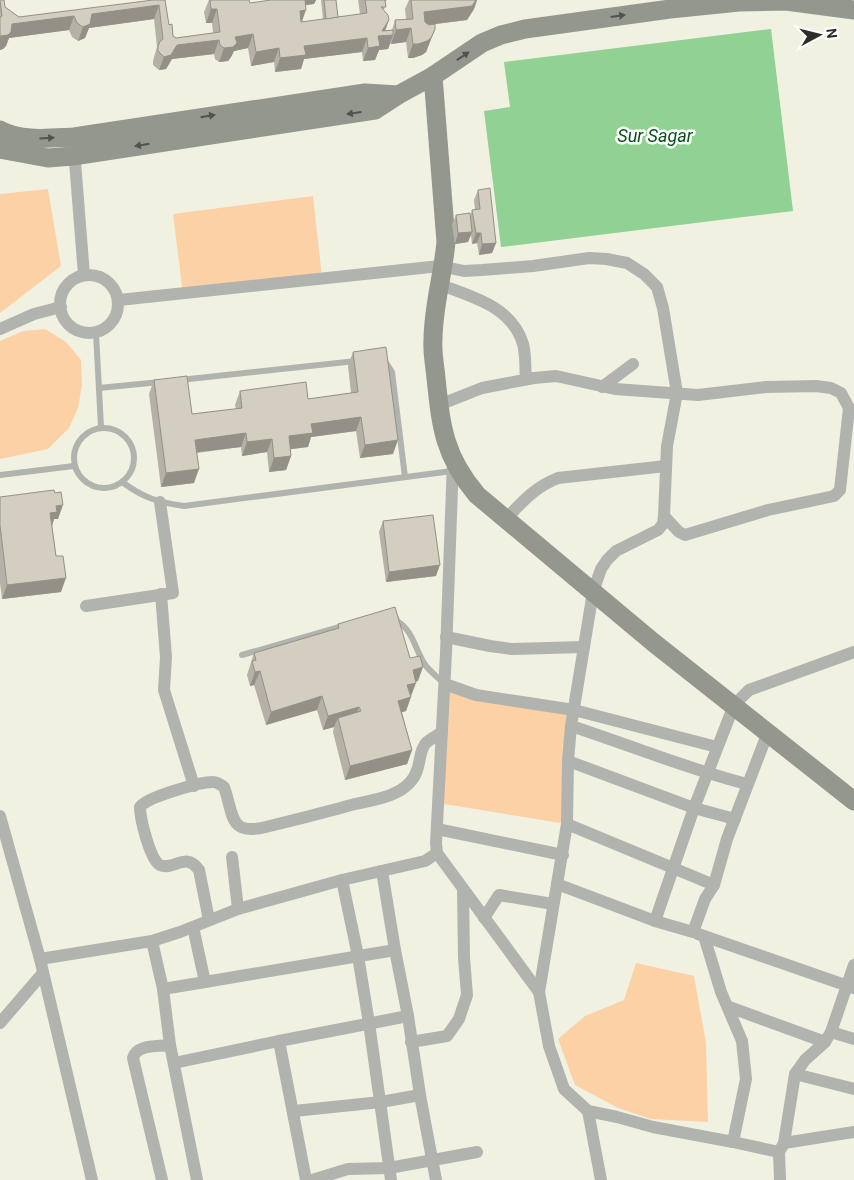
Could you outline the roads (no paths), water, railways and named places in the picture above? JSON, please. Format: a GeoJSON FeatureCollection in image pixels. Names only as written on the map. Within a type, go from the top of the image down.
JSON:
{"type":"FeatureCollection","features":[{"type":"Feature","properties":{"kind":"street"},"geometry":{"type":"LineString","coordinates":[[0,149],[48,158],[73,156],[375,110],[433,76],[482,43],[501,35],[525,29],[670,4],[786,1],[854,10]]}},
{"type":"Feature","properties":{"kind":"street"},"geometry":{"type":"LineString","coordinates":[[433,76],[446,242],[433,341],[442,429],[452,466],[442,732],[436,829],[437,853],[539,992]]}},
{"type":"Feature","properties":{"kind":"street"},"geometry":{"type":"LineString","coordinates":[[0,130],[5,133],[37,139],[74,137],[364,93],[398,95]]}},
{"type":"Feature","properties":{"kind":"street"},"geometry":{"type":"LineString","coordinates":[[74,137],[73,156],[84,275]]}},
{"type":"Feature","properties":{"kind":"street"},"geometry":{"type":"LineString","coordinates":[[119,300],[444,266],[464,271],[533,266],[589,258],[607,258],[626,263],[644,274],[657,288],[663,308],[677,393],[667,446],[663,524],[658,530],[616,551],[600,569],[593,592],[571,726],[568,761],[567,824],[563,855],[539,992],[548,1046],[564,1089],[588,1111],[617,1116],[653,1127],[732,1142],[781,1147],[854,1132]]}},
{"type":"Feature","properties":{"kind":"street"},"geometry":{"type":"LineString","coordinates":[[84,275],[95,275],[104,278],[113,286],[119,300],[113,323],[99,333],[81,333],[70,326],[63,317],[61,306],[63,292],[74,279],[84,275]]}},
{"type":"Feature","properties":{"kind":"street"},"geometry":{"type":"LineString","coordinates":[[441,285],[485,302],[510,321],[519,334],[523,345],[526,379]]}},
{"type":"Feature","properties":{"kind":"street"},"geometry":{"type":"LineString","coordinates":[[0,330],[34,314],[61,306]]}},
{"type":"Feature","properties":{"kind":"street"},"geometry":{"type":"LineString","coordinates":[[602,388],[633,364]]}},
{"type":"Feature","properties":{"kind":"street"},"geometry":{"type":"LineString","coordinates":[[439,405],[482,388],[526,379],[556,376],[570,378],[602,388],[698,395],[766,387],[816,386],[831,388],[841,393],[851,410],[840,490],[834,496],[768,510],[685,534],[680,532],[664,516]]}},
{"type":"Feature","properties":{"kind":"street"},"geometry":{"type":"LineString","coordinates":[[452,466],[477,494],[654,643],[854,801]]}},
{"type":"Feature","properties":{"kind":"street"},"geometry":{"type":"LineString","coordinates":[[506,519],[530,494],[547,482],[558,478],[666,466]]}},
{"type":"Feature","properties":{"kind":"street"},"geometry":{"type":"LineString","coordinates":[[86,606],[173,593],[160,502]]}},
{"type":"Feature","properties":{"kind":"street"},"geometry":{"type":"LineString","coordinates":[[161,594],[166,657],[164,690],[194,786]]}},
{"type":"Feature","properties":{"kind":"street"},"geometry":{"type":"LineString","coordinates":[[446,637],[512,649],[584,647]]}},
{"type":"Feature","properties":{"kind":"street"},"geometry":{"type":"LineString","coordinates":[[655,921],[694,808],[734,705],[749,690],[854,652]]}},
{"type":"Feature","properties":{"kind":"street"},"geometry":{"type":"LineString","coordinates":[[444,684],[476,695],[574,710],[717,747]]}},
{"type":"Feature","properties":{"kind":"street"},"geometry":{"type":"LineString","coordinates":[[571,726],[707,774],[747,784]]}},
{"type":"Feature","properties":{"kind":"street"},"geometry":{"type":"LineString","coordinates":[[209,920],[199,870],[195,865],[190,862],[184,862],[165,866],[160,865],[153,859],[140,815],[140,807],[144,802],[194,786],[208,783],[220,784],[224,787],[232,817],[238,826],[253,830],[368,801],[406,787],[419,769],[422,750],[426,743],[442,732]]}},
{"type":"Feature","properties":{"kind":"street"},"geometry":{"type":"LineString","coordinates":[[732,1142],[746,1079],[742,1041],[699,934],[704,899],[714,885],[727,839],[768,732]]}},
{"type":"Feature","properties":{"kind":"street"},"geometry":{"type":"LineString","coordinates":[[568,761],[694,808],[736,819]]}},
{"type":"Feature","properties":{"kind":"street"},"geometry":{"type":"LineString","coordinates":[[0,816],[40,959],[92,1180]]}},
{"type":"Feature","properties":{"kind":"street"},"geometry":{"type":"LineString","coordinates":[[567,824],[714,885]]}},
{"type":"Feature","properties":{"kind":"street"},"geometry":{"type":"LineString","coordinates":[[436,829],[563,855]]}},
{"type":"Feature","properties":{"kind":"street"},"geometry":{"type":"LineString","coordinates":[[40,959],[152,941],[238,909],[342,880],[425,861],[437,853]]}},
{"type":"Feature","properties":{"kind":"street"},"geometry":{"type":"LineString","coordinates":[[232,857],[238,909]]}},
{"type":"Feature","properties":{"kind":"street"},"geometry":{"type":"LineString","coordinates":[[382,871],[436,1180]]}},
{"type":"Feature","properties":{"kind":"street"},"geometry":{"type":"LineString","coordinates":[[342,880],[358,956],[369,1023],[390,1174]]}},
{"type":"Feature","properties":{"kind":"street"},"geometry":{"type":"LineString","coordinates":[[557,884],[655,921],[699,934],[851,987]]}},
{"type":"Feature","properties":{"kind":"street"},"geometry":{"type":"LineString","coordinates":[[411,1042],[448,1036],[459,1019],[467,995],[464,958],[464,890]]}},
{"type":"Feature","properties":{"kind":"street"},"geometry":{"type":"LineString","coordinates":[[484,918],[499,895],[554,904]]}},
{"type":"Feature","properties":{"kind":"street"},"geometry":{"type":"LineString","coordinates":[[193,927],[206,982]]}},
{"type":"Feature","properties":{"kind":"street"},"geometry":{"type":"LineString","coordinates":[[152,941],[163,989],[170,1045],[197,1180]]}},
{"type":"Feature","properties":{"kind":"street"},"geometry":{"type":"LineString","coordinates":[[163,989],[395,950]]}},
{"type":"Feature","properties":{"kind":"street"},"geometry":{"type":"LineString","coordinates":[[780,1180],[781,1147],[796,1074],[805,1060],[828,1037],[851,987],[854,965]]}},
{"type":"Feature","properties":{"kind":"street"},"geometry":{"type":"LineString","coordinates":[[0,1023],[43,973]]}},
{"type":"Feature","properties":{"kind":"street"},"geometry":{"type":"LineString","coordinates":[[729,1007],[828,1037],[854,1039]]}},
{"type":"Feature","properties":{"kind":"street"},"geometry":{"type":"LineString","coordinates":[[174,1063],[408,1016]]}},
{"type":"Feature","properties":{"kind":"street"},"geometry":{"type":"LineString","coordinates":[[279,1041],[306,1180]]}},
{"type":"Feature","properties":{"kind":"street"},"geometry":{"type":"LineString","coordinates":[[162,1180],[133,1058],[134,1052],[139,1048],[170,1045]]}},
{"type":"Feature","properties":{"kind":"street"},"geometry":{"type":"LineString","coordinates":[[796,1074],[854,1089]]}},
{"type":"Feature","properties":{"kind":"street"},"geometry":{"type":"LineString","coordinates":[[294,1112],[381,1102],[420,1095]]}},
{"type":"Feature","properties":{"kind":"street"},"geometry":{"type":"LineString","coordinates":[[588,1111],[601,1180]]}},
{"type":"Feature","properties":{"kind":"street"},"geometry":{"type":"LineString","coordinates":[[312,1180],[348,1169],[390,1174],[432,1160],[477,1152]]}},
{"type":"Feature","properties":{"kind":"lane"},"geometry":{"type":"LineString","coordinates":[[96,333],[101,427]]}},
{"type":"Feature","properties":{"kind":"lane"},"geometry":{"type":"LineString","coordinates":[[380,358],[382,358],[392,372],[405,477]]}},
{"type":"Feature","properties":{"kind":"lane"},"geometry":{"type":"LineString","coordinates":[[176,380],[361,360]]}},
{"type":"Feature","properties":{"kind":"lane"},"geometry":{"type":"LineString","coordinates":[[99,388],[167,381]]}},
{"type":"Feature","properties":{"kind":"lane"},"geometry":{"type":"LineString","coordinates":[[101,427],[111,428],[127,438],[132,447],[134,456],[133,466],[129,475],[113,487],[94,487],[85,482],[74,466],[73,456],[76,445],[82,436],[91,430],[101,427]]}},
{"type":"Feature","properties":{"kind":"lane"},"geometry":{"type":"LineString","coordinates":[[0,475],[74,466]]}},
{"type":"Feature","properties":{"kind":"lane"},"geometry":{"type":"LineString","coordinates":[[122,482],[140,495],[160,502],[184,506],[405,477],[452,466]]}},
{"type":"Feature","properties":{"kind":"lane"},"geometry":{"type":"LineString","coordinates":[[395,612],[397,621],[406,626],[416,649],[427,667],[444,684]]}},
{"type":"Feature","properties":{"kind":"lane"},"geometry":{"type":"LineString","coordinates":[[242,655],[347,625]]}},
{"type":"Feature","properties":{"kind":"water","name":"Sur Sagar"},"geometry":{"type":"Polygon","coordinates":[[[771,29],[793,211],[501,247],[484,111],[510,107],[504,62],[771,29]]]}}]}
